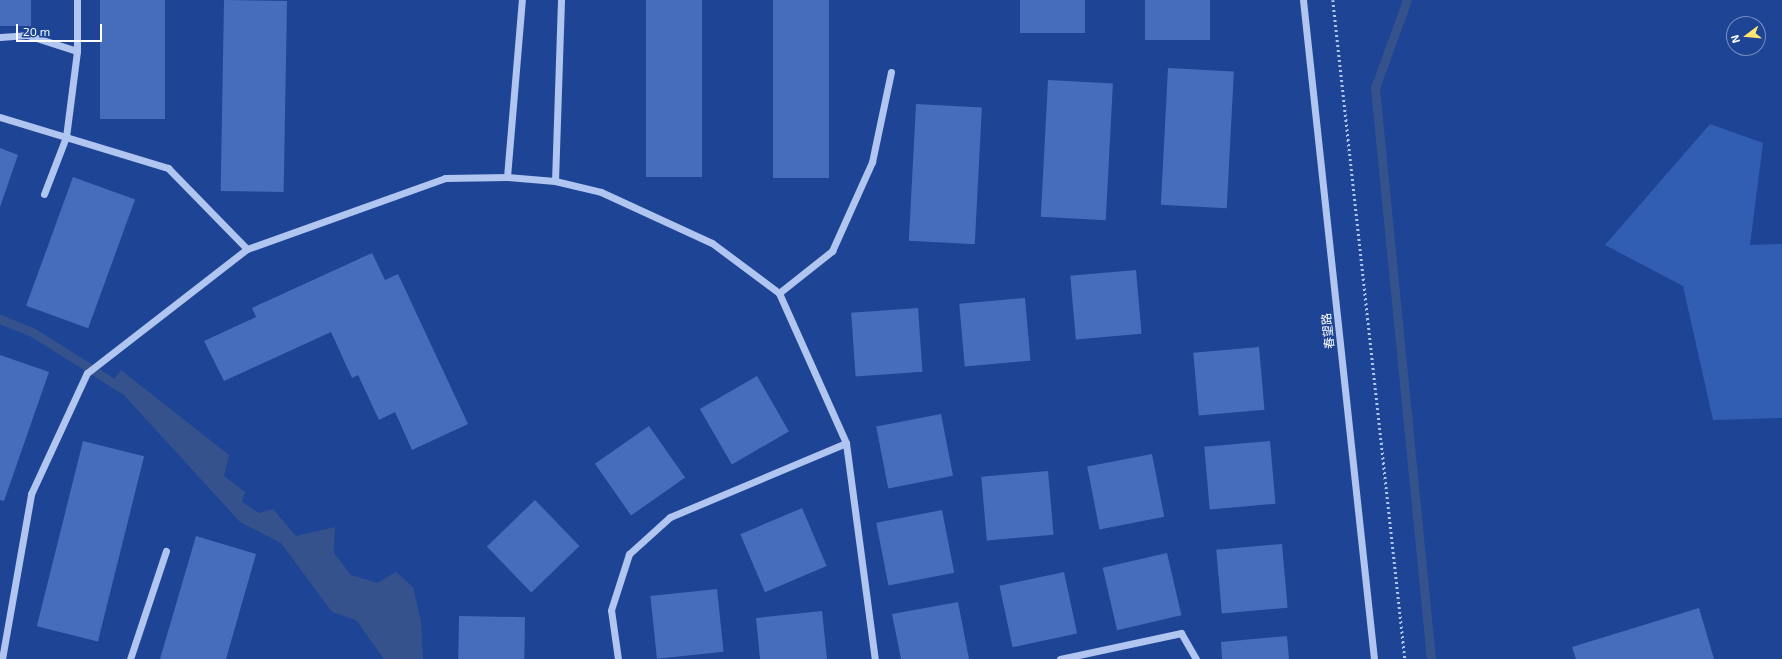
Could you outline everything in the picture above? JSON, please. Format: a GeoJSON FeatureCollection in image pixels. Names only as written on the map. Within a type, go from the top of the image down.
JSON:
{"type":"FeatureCollection","features":[{"type":"Feature","properties":{"kind":"street"},"geometry":{"type":"LineString","coordinates":[[44,194],[66,137],[77,50],[77,0]]}},
{"type":"Feature","properties":{"kind":"street"},"geometry":{"type":"LineString","coordinates":[[507,177],[522,0]]}},
{"type":"Feature","properties":{"kind":"street"},"geometry":{"type":"LineString","coordinates":[[555,180],[562,0]]}},
{"type":"Feature","properties":{"kind":"street","name":"春望路"},"geometry":{"type":"LineString","coordinates":[[1303,0],[1374,659]]}},
{"type":"Feature","properties":{"kind":"street"},"geometry":{"type":"LineString","coordinates":[[0,37],[27,35],[77,50]]}},
{"type":"Feature","properties":{"kind":"street"},"geometry":{"type":"LineString","coordinates":[[779,293],[832,251],[872,162],[891,72]]}},
{"type":"Feature","properties":{"kind":"street"},"geometry":{"type":"LineString","coordinates":[[0,117],[168,168],[247,249]]}},
{"type":"Feature","properties":{"kind":"street"},"geometry":{"type":"LineString","coordinates":[[2,659],[31,494],[87,373],[247,249],[445,178],[507,177],[555,180],[601,192],[712,243],[779,293],[846,443],[875,659]]}},
{"type":"Feature","properties":{"kind":"street"},"geometry":{"type":"LineString","coordinates":[[618,659],[611,610],[628,554],[670,517],[846,443]]}},
{"type":"Feature","properties":{"kind":"street"},"geometry":{"type":"LineString","coordinates":[[130,659],[166,551]]}},
{"type":"Feature","properties":{"kind":"street"},"geometry":{"type":"LineString","coordinates":[[1060,659],[1181,633],[1196,659]]}},
{"type":"Feature","properties":{"kind":"path"},"geometry":{"type":"LineString","coordinates":[[1333,0],[1405,659]]}},
{"type":"Feature","properties":{"kind":"shaded area"},"geometry":{"type":"Polygon","coordinates":[[[1710,124],[1763,143],[1750,245],[1782,244],[1782,418],[1713,420],[1683,286],[1605,245],[1710,124]]]}},
{"type":"Feature","properties":{"kind":"shaded area"},"geometry":{"type":"Polygon","coordinates":[[[121,370],[229,455],[224,476],[245,492],[242,502],[259,513],[273,509],[296,536],[335,527],[334,553],[351,575],[377,583],[396,572],[413,587],[421,621],[423,659],[384,659],[356,620],[332,612],[281,543],[240,522],[112,382],[121,370]]]}},
{"type":"Feature","properties":{"kind":"building"},"geometry":{"type":"Polygon","coordinates":[[[0,0],[31,0],[31,26],[0,26],[0,0]]]}},
{"type":"Feature","properties":{"kind":"building"},"geometry":{"type":"Polygon","coordinates":[[[100,0],[165,0],[165,119],[100,119],[100,0]]]}},
{"type":"Feature","properties":{"kind":"building"},"geometry":{"type":"Polygon","coordinates":[[[224,0],[287,1],[284,192],[221,191],[224,0]]]}},
{"type":"Feature","properties":{"kind":"building"},"geometry":{"type":"Polygon","coordinates":[[[646,0],[702,0],[702,177],[646,177],[646,0]]]}},
{"type":"Feature","properties":{"kind":"building"},"geometry":{"type":"Polygon","coordinates":[[[773,0],[829,0],[829,178],[773,178],[773,0]]]}},
{"type":"Feature","properties":{"kind":"building"},"geometry":{"type":"Polygon","coordinates":[[[1020,0],[1085,0],[1085,33],[1020,33],[1020,0]]]}},
{"type":"Feature","properties":{"kind":"building"},"geometry":{"type":"Polygon","coordinates":[[[1145,0],[1210,0],[1210,40],[1145,40],[1145,0]]]}},
{"type":"Feature","properties":{"kind":"building"},"geometry":{"type":"Polygon","coordinates":[[[1168,68],[1234,71],[1227,208],[1161,205],[1168,68]]]}},
{"type":"Feature","properties":{"kind":"building"},"geometry":{"type":"Polygon","coordinates":[[[1048,80],[1113,83],[1106,220],[1041,217],[1048,80]]]}},
{"type":"Feature","properties":{"kind":"building"},"geometry":{"type":"Polygon","coordinates":[[[916,104],[982,107],[975,244],[909,241],[916,104]]]}},
{"type":"Feature","properties":{"kind":"building"},"geometry":{"type":"Polygon","coordinates":[[[0,148],[18,155],[0,207],[0,148]]]}},
{"type":"Feature","properties":{"kind":"building"},"geometry":{"type":"Polygon","coordinates":[[[73,177],[135,200],[88,328],[26,306],[73,177]]]}},
{"type":"Feature","properties":{"kind":"building"},"geometry":{"type":"Polygon","coordinates":[[[372,253],[385,280],[398,274],[468,424],[412,450],[395,412],[379,420],[358,375],[352,378],[331,332],[224,381],[204,341],[256,317],[252,308],[372,253]]]}},
{"type":"Feature","properties":{"kind":"building"},"geometry":{"type":"Polygon","coordinates":[[[1136,270],[1142,334],[1076,340],[1070,276],[1136,270]]]}},
{"type":"Feature","properties":{"kind":"building"},"geometry":{"type":"Polygon","coordinates":[[[1025,298],[1030,361],[965,367],[959,304],[1025,298]]]}},
{"type":"Feature","properties":{"kind":"building"},"geometry":{"type":"Polygon","coordinates":[[[918,308],[922,372],[856,377],[851,313],[918,308]]]}},
{"type":"Feature","properties":{"kind":"building"},"geometry":{"type":"Polygon","coordinates":[[[1259,347],[1264,410],[1199,416],[1193,353],[1259,347]]]}},
{"type":"Feature","properties":{"kind":"building"},"geometry":{"type":"Polygon","coordinates":[[[0,355],[49,372],[4,501],[0,500],[0,355]]]}},
{"type":"Feature","properties":{"kind":"building"},"geometry":{"type":"Polygon","coordinates":[[[757,376],[789,431],[732,464],[700,409],[757,376]]]}},
{"type":"Feature","properties":{"kind":"building"},"geometry":{"type":"Polygon","coordinates":[[[941,414],[953,476],[888,488],[876,427],[941,414]]]}},
{"type":"Feature","properties":{"kind":"building"},"geometry":{"type":"Polygon","coordinates":[[[649,426],[685,478],[631,515],[595,464],[649,426]]]}},
{"type":"Feature","properties":{"kind":"building"},"geometry":{"type":"Polygon","coordinates":[[[83,441],[144,456],[98,642],[37,626],[83,441]]]}},
{"type":"Feature","properties":{"kind":"building"},"geometry":{"type":"Polygon","coordinates":[[[1270,441],[1275,504],[1210,510],[1204,447],[1270,441]]]}},
{"type":"Feature","properties":{"kind":"building"},"geometry":{"type":"Polygon","coordinates":[[[1152,454],[1164,517],[1099,529],[1087,467],[1152,454]]]}},
{"type":"Feature","properties":{"kind":"building"},"geometry":{"type":"Polygon","coordinates":[[[1048,471],[1054,535],[987,541],[981,477],[1048,471]]]}},
{"type":"Feature","properties":{"kind":"building"},"geometry":{"type":"Polygon","coordinates":[[[535,500],[579,546],[531,593],[487,547],[535,500]]]}},
{"type":"Feature","properties":{"kind":"building"},"geometry":{"type":"Polygon","coordinates":[[[802,508],[827,566],[765,592],[740,534],[802,508]]]}},
{"type":"Feature","properties":{"kind":"building"},"geometry":{"type":"Polygon","coordinates":[[[942,510],[954,573],[888,586],[876,523],[942,510]]]}},
{"type":"Feature","properties":{"kind":"building"},"geometry":{"type":"Polygon","coordinates":[[[196,536],[256,554],[226,659],[160,659],[196,536]]]}},
{"type":"Feature","properties":{"kind":"building"},"geometry":{"type":"Polygon","coordinates":[[[1282,544],[1288,608],[1222,614],[1216,550],[1282,544]]]}},
{"type":"Feature","properties":{"kind":"building"},"geometry":{"type":"Polygon","coordinates":[[[1167,553],[1181,615],[1117,630],[1103,568],[1167,553]]]}},
{"type":"Feature","properties":{"kind":"building"},"geometry":{"type":"Polygon","coordinates":[[[1064,572],[1077,634],[1013,647],[999,586],[1064,572]]]}},
{"type":"Feature","properties":{"kind":"building"},"geometry":{"type":"Polygon","coordinates":[[[717,589],[724,652],[657,659],[650,596],[717,589]]]}},
{"type":"Feature","properties":{"kind":"building"},"geometry":{"type":"Polygon","coordinates":[[[958,602],[969,659],[901,659],[892,614],[958,602]]]}},
{"type":"Feature","properties":{"kind":"building"},"geometry":{"type":"Polygon","coordinates":[[[1699,608],[1714,659],[1576,659],[1572,647],[1699,608]]]}},
{"type":"Feature","properties":{"kind":"building"},"geometry":{"type":"Polygon","coordinates":[[[822,611],[827,659],[760,659],[756,618],[822,611]]]}},
{"type":"Feature","properties":{"kind":"building"},"geometry":{"type":"Polygon","coordinates":[[[459,616],[525,617],[524,659],[458,659],[459,616]]]}},
{"type":"Feature","properties":{"kind":"building"},"geometry":{"type":"Polygon","coordinates":[[[1287,636],[1289,659],[1222,659],[1221,642],[1287,636]]]}},
{"type":"Feature","properties":{"kind":"waterway"},"geometry":{"type":"LineString","coordinates":[[1407,0],[1375,88],[1431,659]]}},
{"type":"Feature","properties":{"kind":"waterway"},"geometry":{"type":"LineString","coordinates":[[0,319],[34,333],[123,389]]}}]}
